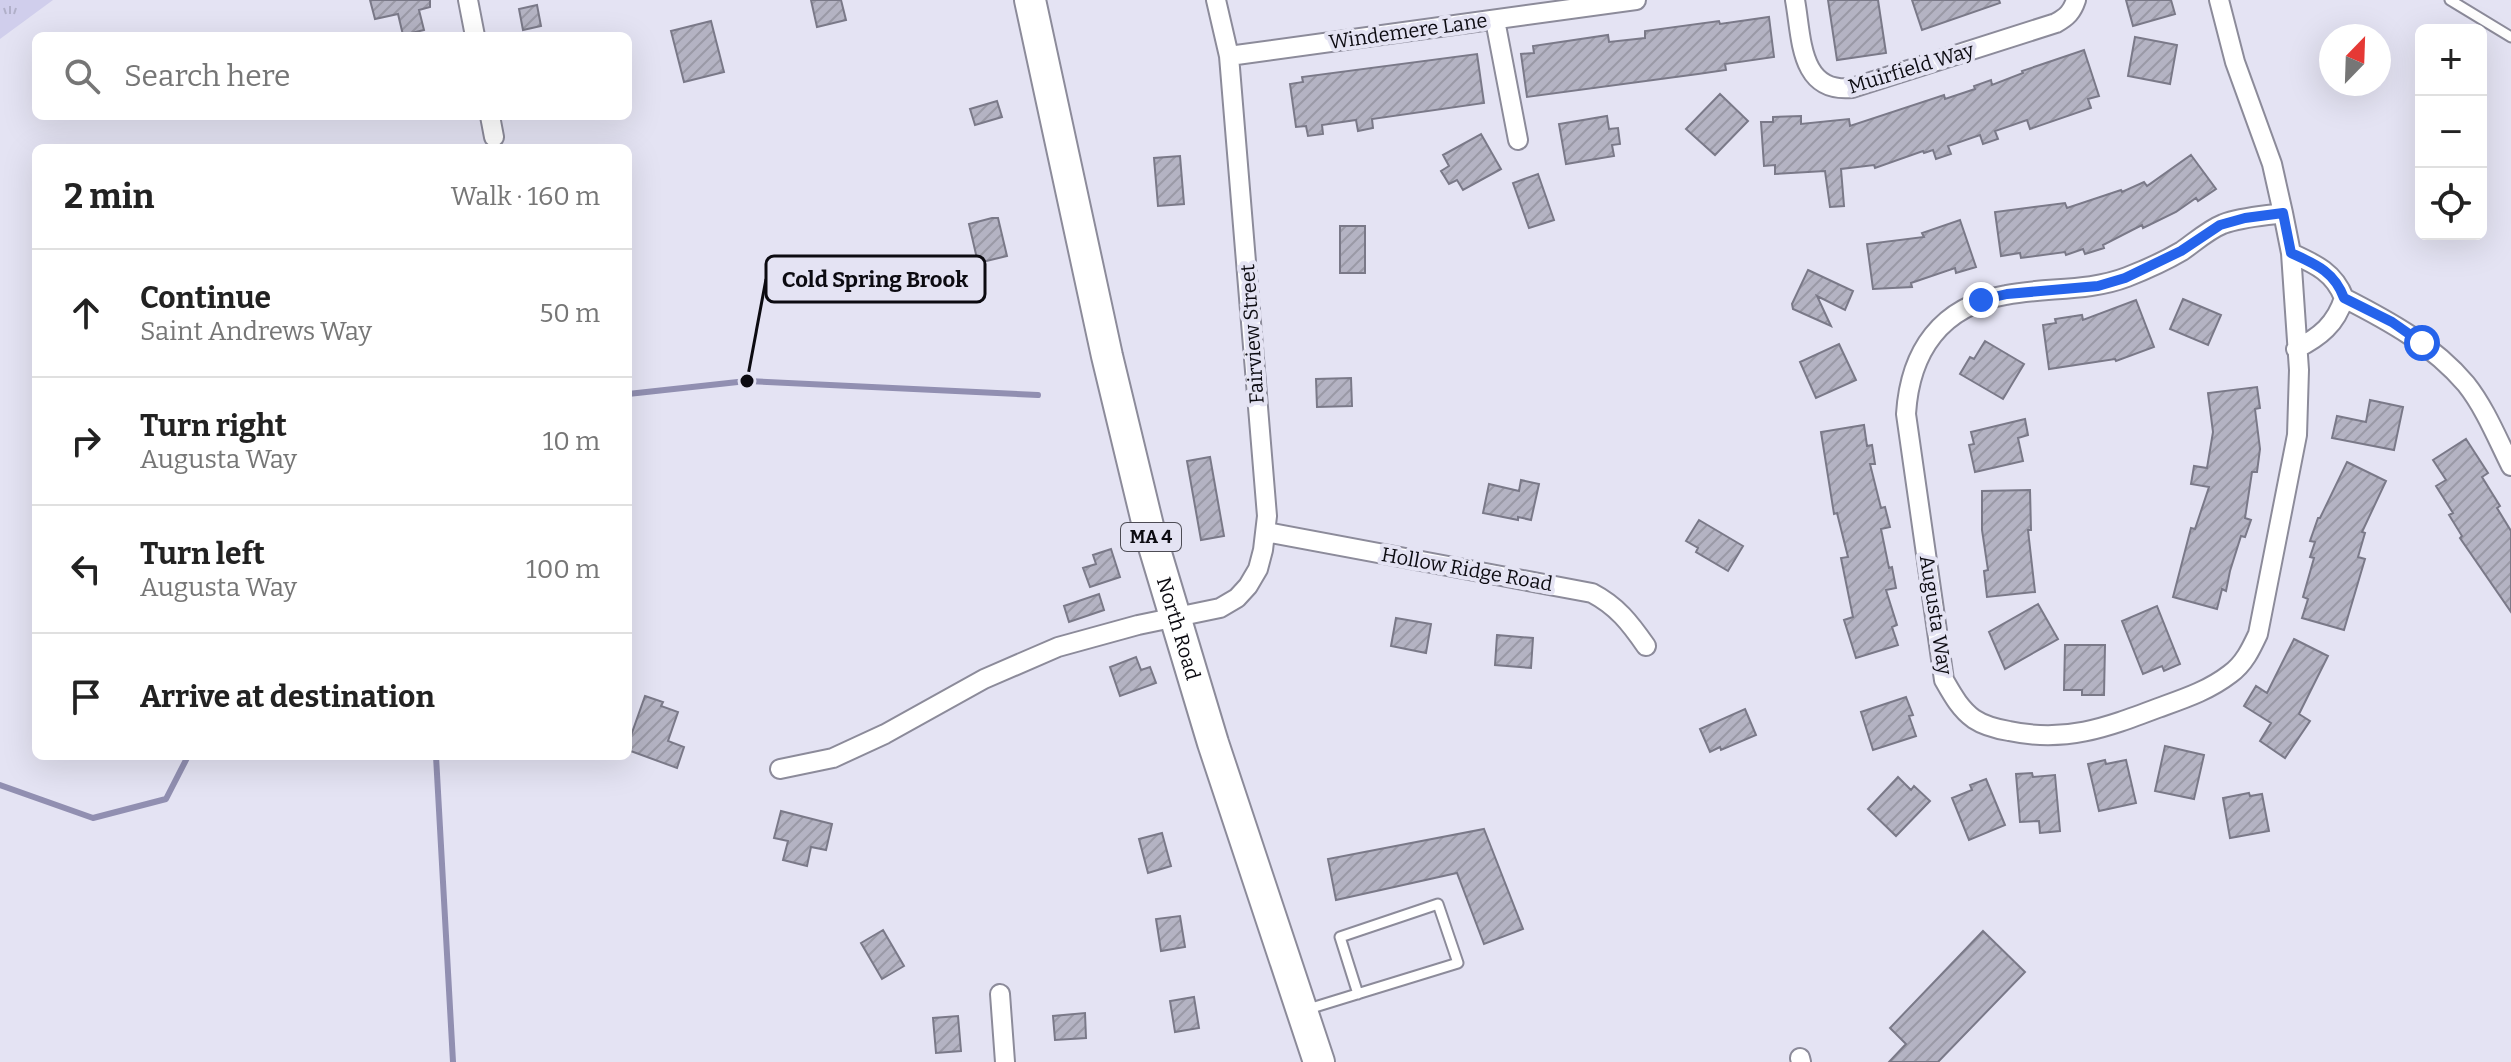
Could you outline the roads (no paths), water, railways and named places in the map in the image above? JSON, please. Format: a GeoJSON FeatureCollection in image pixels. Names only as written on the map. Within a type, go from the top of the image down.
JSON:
{"type":"FeatureCollection","features":[{"type":"Feature","properties":{"kind":"main road","name":"North Road"},"geometry":{"type":"LineString","coordinates":[[1030,0],[1107,356],[1149,530],[1213,743],[1319,1062]]}},
{"type":"Feature","properties":{"kind":"street"},"geometry":{"type":"LineString","coordinates":[[468,0],[474,32]]}},
{"type":"Feature","properties":{"kind":"street","name":"Fairview Street"},"geometry":{"type":"LineString","coordinates":[[780,769],[833,758],[885,734],[984,679],[1058,647],[1138,625],[1220,608],[1237,598],[1258,569],[1267,516],[1229,56],[1216,0]]}},
{"type":"Feature","properties":{"kind":"street","name":"Windemere Lane"},"geometry":{"type":"LineString","coordinates":[[1229,56],[1636,0]]}},
{"type":"Feature","properties":{"kind":"street","name":"Muirfield Way"},"geometry":{"type":"LineString","coordinates":[[1795,0],[1809,69],[1828,87],[1840,89],[1852,88],[2056,23],[2066,18],[2076,0]]}},
{"type":"Feature","properties":{"kind":"street","name":"Augusta Way"},"geometry":{"type":"LineString","coordinates":[[2219,0],[2235,62],[2272,164],[2283,213],[2291,253],[2299,370],[2297,435],[2258,634],[2248,655],[2232,673],[2203,691],[2108,727],[2069,736],[2035,736],[1996,728],[1974,719],[1955,700],[1944,680],[1906,414],[1907,391],[1924,347],[1939,327],[1957,312],[1981,300],[2007,294],[2098,286],[2125,278],[2181,251],[2220,225],[2283,213]]}},
{"type":"Feature","properties":{"kind":"street"},"geometry":{"type":"LineString","coordinates":[[1495,20],[1518,140]]}},
{"type":"Feature","properties":{"kind":"street"},"geometry":{"type":"LineString","coordinates":[[491,120],[494,137]]}},
{"type":"Feature","properties":{"kind":"street"},"geometry":{"type":"LineString","coordinates":[[2291,253],[2328,271],[2339,283],[2344,298],[2340,312],[2331,325],[2316,339],[2296,349]]}},
{"type":"Feature","properties":{"kind":"street"},"geometry":{"type":"LineString","coordinates":[[2344,298],[2392,322],[2443,360],[2467,385],[2482,408],[2511,466]]}},
{"type":"Feature","properties":{"kind":"street","name":"Hollow Ridge Road"},"geometry":{"type":"LineString","coordinates":[[1266,532],[1592,593],[1623,613],[1646,646]]}},
{"type":"Feature","properties":{"kind":"street"},"geometry":{"type":"LineString","coordinates":[[1000,994],[1005,1062]]}},
{"type":"Feature","properties":{"kind":"lane"},"geometry":{"type":"LineString","coordinates":[[2450,0],[2511,37]]}},
{"type":"Feature","properties":{"kind":"lane"},"geometry":{"type":"LineString","coordinates":[[1301,1011],[1358,994],[1458,963],[1438,904],[1340,937],[1358,994]]}},
{"type":"Feature","properties":{"kind":"waterway"},"geometry":{"type":"LineString","coordinates":[[632,394],[747,381],[1038,395]]}},
{"type":"Feature","properties":{"kind":"waterway"},"geometry":{"type":"LineString","coordinates":[[0,785],[93,818],[166,799],[186,760]]}},
{"type":"Feature","properties":{"kind":"waterway"},"geometry":{"type":"LineString","coordinates":[[436,760],[453,1062]]}},
{"type":"Feature","properties":{"kind":"place","name":"Cold Spring Brook"},"geometry":{"type":"Point","coordinates":[747,381]}}]}
